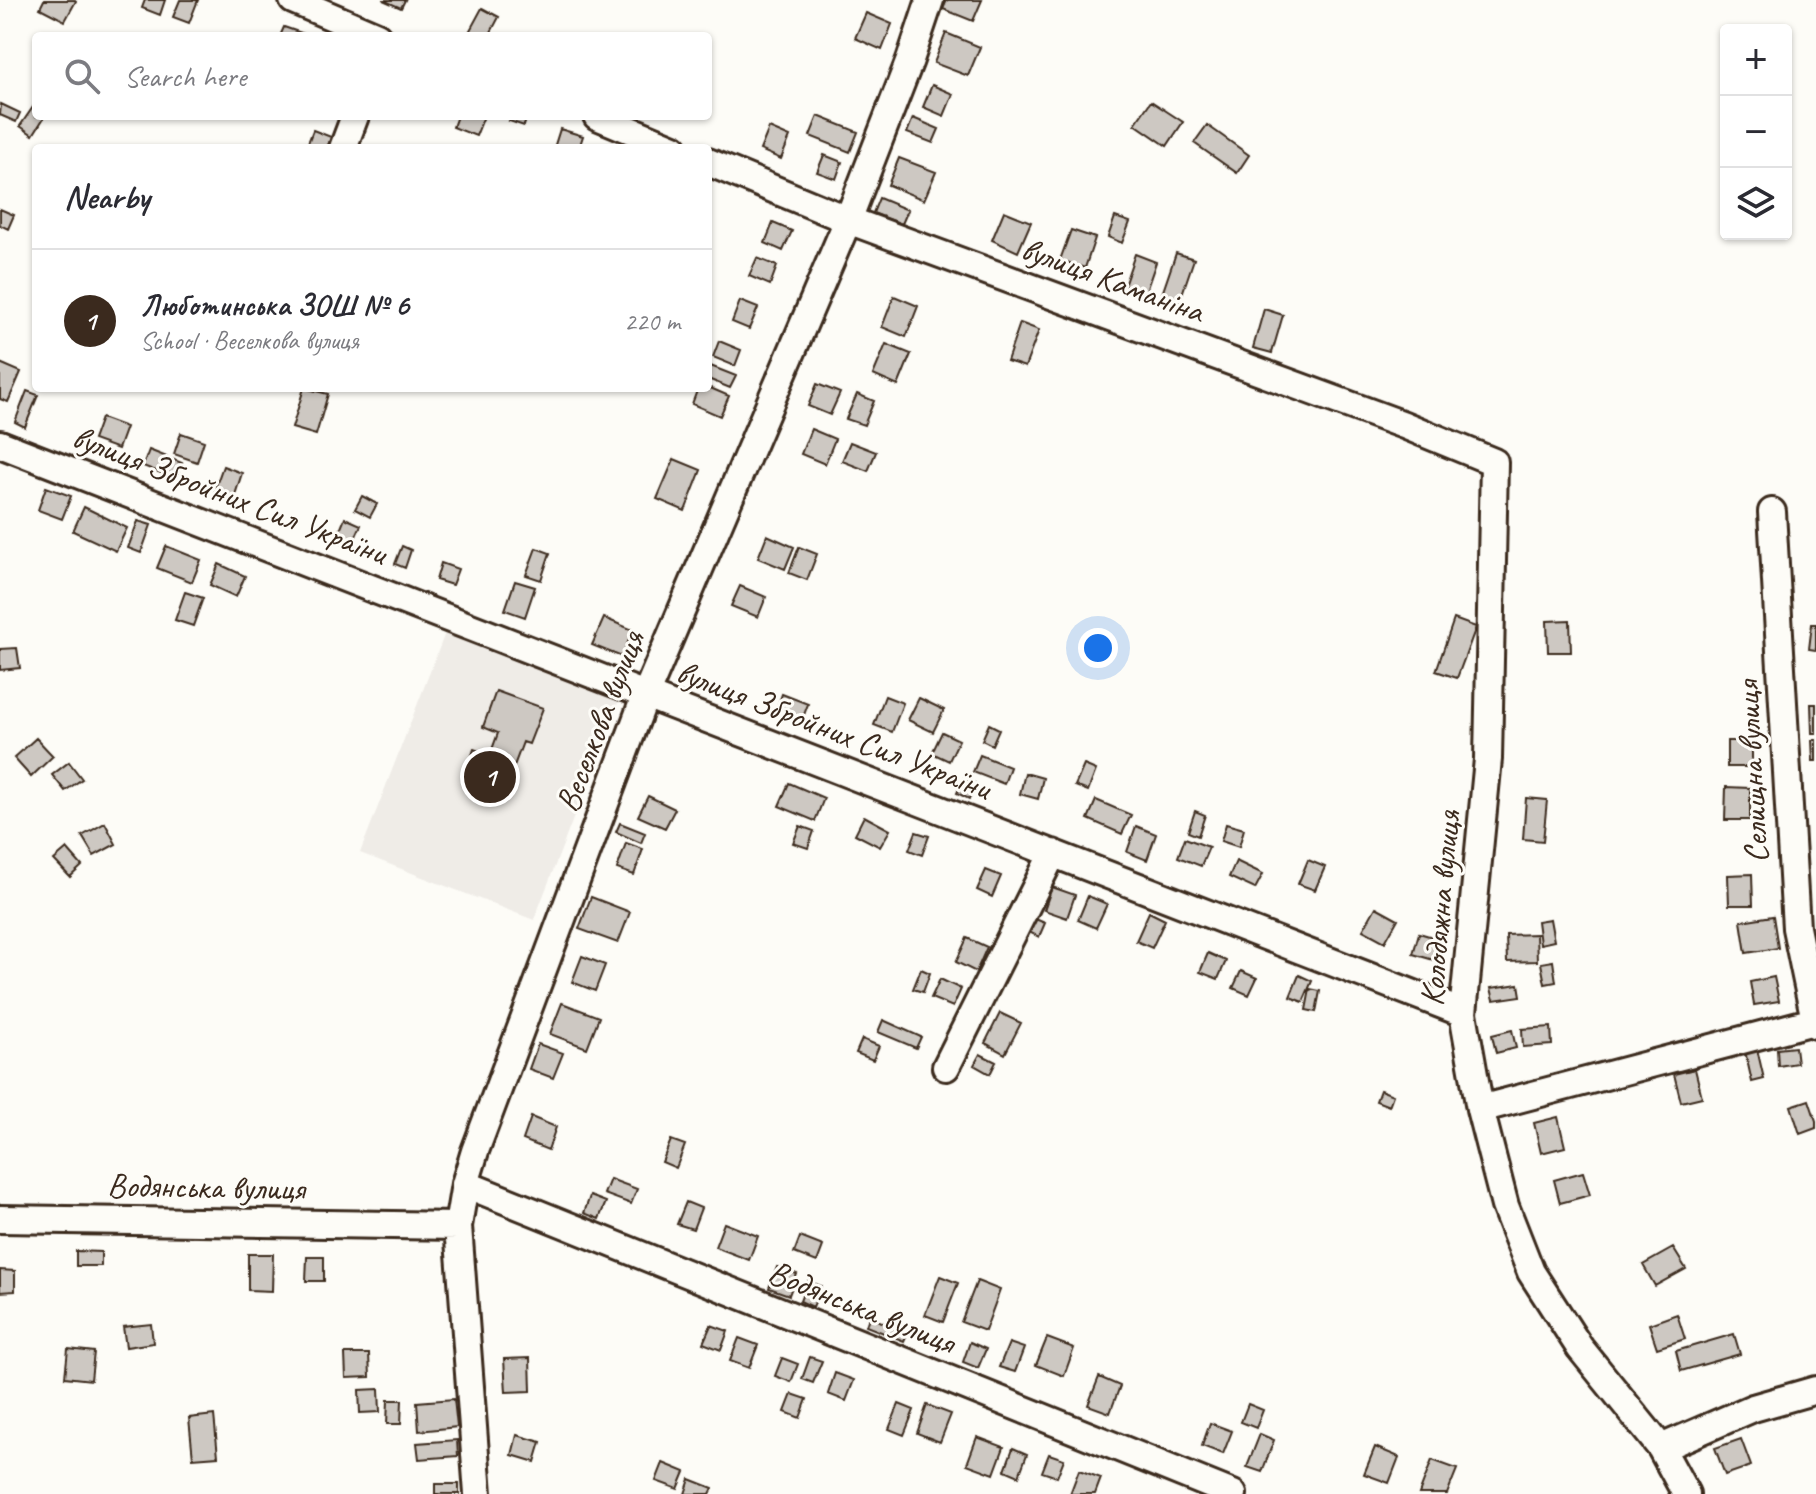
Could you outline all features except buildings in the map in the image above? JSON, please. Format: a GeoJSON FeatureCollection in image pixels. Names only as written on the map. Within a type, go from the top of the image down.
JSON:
{"type":"FeatureCollection","features":[{"type":"Feature","properties":{"kind":"street"},"geometry":{"type":"LineString","coordinates":[[293,0],[368,32]]}},
{"type":"Feature","properties":{"kind":"street","name":"Веселкова вулиця"},"geometry":{"type":"LineString","coordinates":[[478,1494],[458,1226],[465,1184],[646,694],[848,220],[930,0]]}},
{"type":"Feature","properties":{"kind":"street"},"geometry":{"type":"LineString","coordinates":[[344,144],[354,120]]}},
{"type":"Feature","properties":{"kind":"street"},"geometry":{"type":"LineString","coordinates":[[607,120],[664,144]]}},
{"type":"Feature","properties":{"kind":"street","name":"вулиця Каманіна"},"geometry":{"type":"LineString","coordinates":[[712,164],[848,220],[1404,425],[1494,462]]}},
{"type":"Feature","properties":{"kind":"street","name":"вулиця Збройних Сил України"},"geometry":{"type":"LineString","coordinates":[[0,444],[1463,1013]]}},
{"type":"Feature","properties":{"kind":"street","name":"Колодяжна вулиця"},"geometry":{"type":"LineString","coordinates":[[1494,462],[1488,759],[1463,1013],[1480,1109],[1505,1206],[1531,1272],[1580,1348],[1661,1448],[1686,1494]]}},
{"type":"Feature","properties":{"kind":"street","name":"Селищна вулиця"},"geometry":{"type":"LineString","coordinates":[[1772,512],[1796,928],[1815,1023]]}},
{"type":"Feature","properties":{"kind":"street"},"geometry":{"type":"LineString","coordinates":[[946,1067],[1053,853]]}},
{"type":"Feature","properties":{"kind":"street"},"geometry":{"type":"LineString","coordinates":[[1480,1109],[1815,1023]]}},
{"type":"Feature","properties":{"kind":"street","name":"Водянська вулиця"},"geometry":{"type":"LineString","coordinates":[[465,1184],[1233,1494]]}},
{"type":"Feature","properties":{"kind":"street","name":"Водянська вулиця"},"geometry":{"type":"LineString","coordinates":[[0,1219],[458,1226]]}},
{"type":"Feature","properties":{"kind":"street"},"geometry":{"type":"LineString","coordinates":[[1661,1448],[1753,1408],[1816,1390]]}},
{"type":"Feature","properties":{"kind":"shaded area"},"geometry":{"type":"Polygon","coordinates":[[[445,633],[619,700],[534,920],[360,853],[445,633]]]}},
{"type":"Feature","properties":{"kind":"place","name":"Люботинська ЗОШ № 6"},"geometry":{"type":"Point","coordinates":[490,777]}}]}
